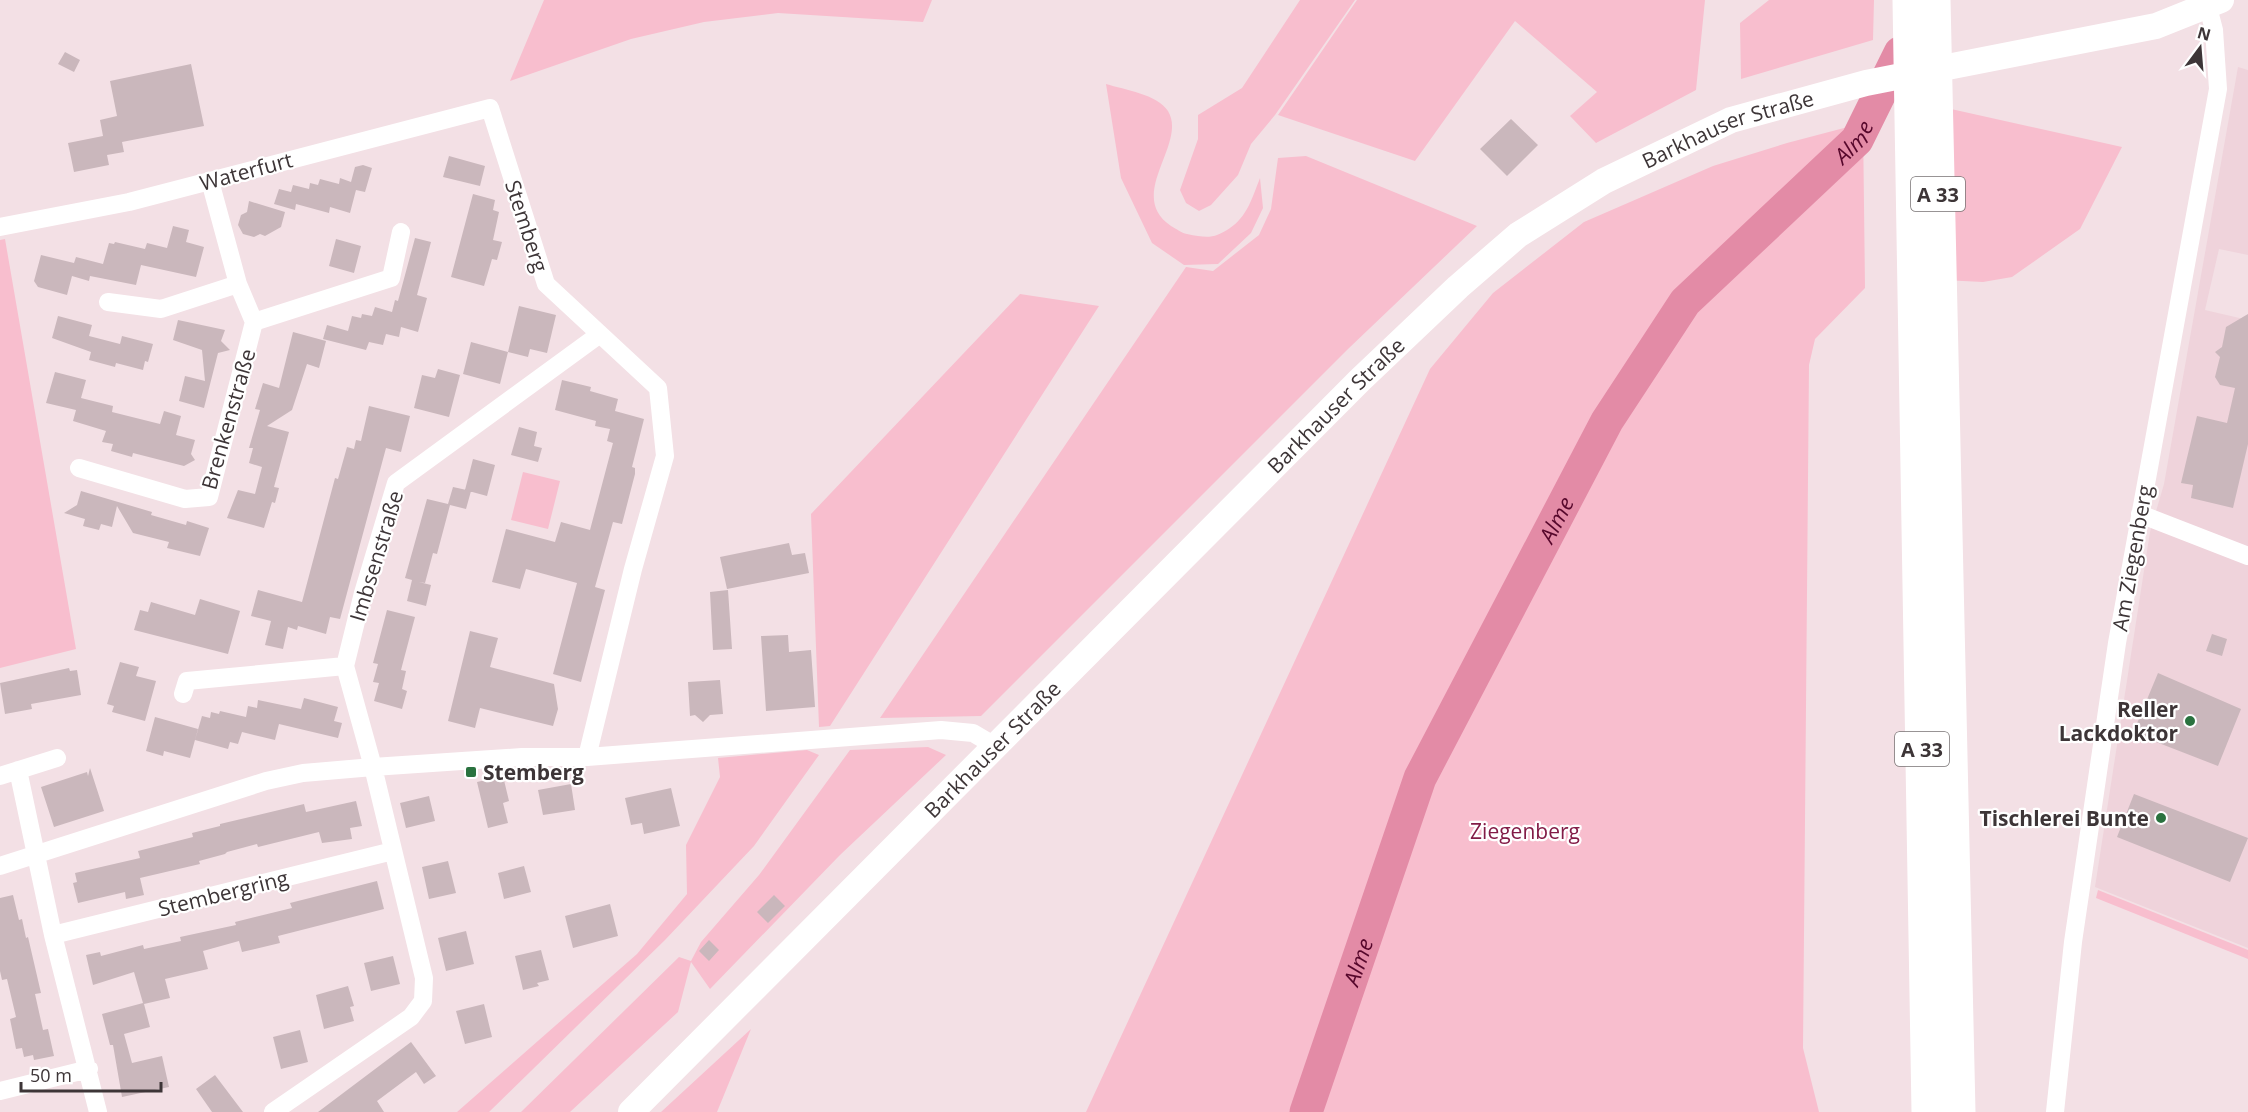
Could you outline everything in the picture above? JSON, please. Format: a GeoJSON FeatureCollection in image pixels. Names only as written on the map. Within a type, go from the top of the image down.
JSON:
{"type":"FeatureCollection","features":[{"type":"Feature","properties":{"kind":"highway","name":"A 33"},"geometry":{"type":"LineString","coordinates":[[1909,0],[1929,387],[1959,1112]]}},
{"type":"Feature","properties":{"kind":"highway","name":"A 33"},"geometry":{"type":"LineString","coordinates":[[1928,1112],[1929,387],[1934,0]]}},
{"type":"Feature","properties":{"kind":"street","name":"Barkhauser Straße"},"geometry":{"type":"LineString","coordinates":[[631,1112],[1360,380],[1458,287],[1518,235],[1604,181],[1731,120],[1866,83],[2021,55],[2156,26],[2215,4]]}},
{"type":"Feature","properties":{"kind":"street","name":"Am Ziegenberg"},"geometry":{"type":"LineString","coordinates":[[2055,1112],[2073,942],[2117,643],[2218,89],[2214,30],[2215,4]]}},
{"type":"Feature","properties":{"kind":"street","name":"Waterfurt"},"geometry":{"type":"LineString","coordinates":[[0,227],[129,202],[490,108]]}},
{"type":"Feature","properties":{"kind":"street","name":"Stemberg"},"geometry":{"type":"LineString","coordinates":[[490,108],[546,284],[658,388],[665,456],[638,548],[587,756]]}},
{"type":"Feature","properties":{"kind":"street","name":"Brenkenstraße"},"geometry":{"type":"LineString","coordinates":[[79,468],[185,499],[208,497],[255,322],[238,284],[210,181]]}},
{"type":"Feature","properties":{"kind":"street"},"geometry":{"type":"LineString","coordinates":[[255,322],[391,278],[400,232]]}},
{"type":"Feature","properties":{"kind":"street"},"geometry":{"type":"LineString","coordinates":[[108,302],[161,309],[238,284]]}},
{"type":"Feature","properties":{"kind":"street","name":"Imbsenstraße"},"geometry":{"type":"LineString","coordinates":[[372,767],[345,666],[363,593],[396,483],[600,334]]}},
{"type":"Feature","properties":{"kind":"street"},"geometry":{"type":"LineString","coordinates":[[2140,514],[2248,556]]}},
{"type":"Feature","properties":{"kind":"street"},"geometry":{"type":"LineString","coordinates":[[183,694],[187,681],[345,666]]}},
{"type":"Feature","properties":{"kind":"street"},"geometry":{"type":"LineString","coordinates":[[0,866],[266,781],[303,773],[522,757],[587,756],[941,730],[973,733],[995,747]]}},
{"type":"Feature","properties":{"kind":"street"},"geometry":{"type":"LineString","coordinates":[[57,758],[9,773],[36,854],[53,935],[89,1069],[98,1112]]}},
{"type":"Feature","properties":{"kind":"street"},"geometry":{"type":"LineString","coordinates":[[273,1112],[411,1017],[423,1001],[424,978],[372,767]]}},
{"type":"Feature","properties":{"kind":"street","name":"Stembergring"},"geometry":{"type":"LineString","coordinates":[[53,935],[393,851]]}},
{"type":"Feature","properties":{"kind":"street"},"geometry":{"type":"LineString","coordinates":[[0,1091],[89,1069]]}},
{"type":"Feature","properties":{"kind":"shaded area"},"geometry":{"type":"Polygon","coordinates":[[[2238,67],[2248,70],[2248,255],[2219,249],[2205,310],[2248,320],[2248,948],[2095,887],[2150,532],[2164,484],[2238,67]]]}},
{"type":"Feature","properties":{"kind":"green space"},"geometry":{"type":"Polygon","coordinates":[[[544,0],[932,0],[923,22],[778,13],[704,22],[631,39],[510,81],[544,0]]]}},
{"type":"Feature","properties":{"kind":"green space"},"geometry":{"type":"Polygon","coordinates":[[[1300,0],[1355,0],[1275,115],[1251,144],[1238,175],[1211,205],[1199,211],[1186,203],[1180,190],[1198,139],[1198,115],[1242,88],[1300,0]]]}},
{"type":"Feature","properties":{"kind":"green space"},"geometry":{"type":"Polygon","coordinates":[[[1357,0],[1705,0],[1696,90],[1596,143],[1570,116],[1597,92],[1515,21],[1415,161],[1278,115],[1357,0]]]}},
{"type":"Feature","properties":{"kind":"green space"},"geometry":{"type":"Polygon","coordinates":[[[1769,0],[1874,0],[1873,40],[1741,79],[1740,23],[1769,0]]]}},
{"type":"Feature","properties":{"kind":"green space"},"geometry":{"type":"Polygon","coordinates":[[[1106,84],[1156,100],[1168,111],[1172,124],[1170,139],[1155,185],[1154,200],[1158,214],[1171,226],[1185,233],[1200,236],[1210,237],[1224,232],[1245,212],[1260,178],[1263,208],[1251,233],[1218,264],[1184,265],[1152,243],[1121,178],[1106,84]]]}},
{"type":"Feature","properties":{"kind":"green space"},"geometry":{"type":"Polygon","coordinates":[[[1951,109],[2122,147],[2080,229],[2012,277],[1983,282],[1903,278],[1951,109]]]}},
{"type":"Feature","properties":{"kind":"green space","name":"Ziegenberg"},"geometry":{"type":"Polygon","coordinates":[[[1863,123],[1865,288],[1815,339],[1809,365],[1803,1048],[1819,1112],[1086,1112],[1430,369],[1493,293],[1584,222],[1713,166],[1863,123]]]}},
{"type":"Feature","properties":{"kind":"green space"},"geometry":{"type":"Polygon","coordinates":[[[1306,156],[1477,226],[1348,349],[981,716],[880,718],[1186,267],[1213,271],[1259,235],[1271,209],[1278,158],[1306,156]]]}},
{"type":"Feature","properties":{"kind":"green space"},"geometry":{"type":"Polygon","coordinates":[[[5,239],[76,649],[0,668],[0,240],[5,239]]]}},
{"type":"Feature","properties":{"kind":"green space"},"geometry":{"type":"Polygon","coordinates":[[[1020,294],[1099,306],[830,726],[819,727],[811,514],[1020,294]]]}},
{"type":"Feature","properties":{"kind":"green space"},"geometry":{"type":"Polygon","coordinates":[[[523,472],[560,481],[548,529],[511,520],[523,472]]]}},
{"type":"Feature","properties":{"kind":"green space"},"geometry":{"type":"Polygon","coordinates":[[[928,747],[946,755],[840,855],[710,989],[691,962],[678,1012],[570,1112],[521,1112],[679,957],[691,961],[701,942],[759,875],[850,750],[928,747]]]}},
{"type":"Feature","properties":{"kind":"green space"},"geometry":{"type":"Polygon","coordinates":[[[807,750],[819,755],[754,846],[665,940],[489,1112],[457,1112],[637,954],[687,894],[686,845],[720,777],[718,758],[807,750]]]}},
{"type":"Feature","properties":{"kind":"green space"},"geometry":{"type":"Polygon","coordinates":[[[2098,890],[2248,950],[2248,959],[2096,898],[2098,890]]]}},
{"type":"Feature","properties":{"kind":"green space"},"geometry":{"type":"Polygon","coordinates":[[[751,1029],[717,1112],[661,1112],[751,1029]]]}},
{"type":"Feature","properties":{"kind":"building"},"geometry":{"type":"Polygon","coordinates":[[[65,52],[80,60],[74,72],[58,64],[65,52]]]}},
{"type":"Feature","properties":{"kind":"building"},"geometry":{"type":"Polygon","coordinates":[[[191,64],[204,126],[122,142],[124,152],[107,155],[109,165],[74,172],[68,143],[103,136],[100,120],[117,116],[110,81],[191,64]]]}},
{"type":"Feature","properties":{"kind":"building"},"geometry":{"type":"Polygon","coordinates":[[[1511,119],[1538,145],[1507,176],[1480,149],[1511,119]]]}},
{"type":"Feature","properties":{"kind":"building"},"geometry":{"type":"Polygon","coordinates":[[[449,156],[485,166],[480,186],[443,177],[449,156]]]}},
{"type":"Feature","properties":{"kind":"building"},"geometry":{"type":"Polygon","coordinates":[[[363,165],[372,168],[365,192],[356,190],[350,213],[330,207],[329,213],[296,204],[295,210],[274,204],[279,189],[291,192],[293,185],[309,189],[310,183],[318,185],[320,179],[339,184],[340,178],[351,182],[355,167],[363,165]]]}},
{"type":"Feature","properties":{"kind":"building"},"geometry":{"type":"Polygon","coordinates":[[[473,194],[495,200],[493,210],[499,212],[493,240],[502,242],[497,260],[492,259],[484,286],[451,277],[473,194]]]}},
{"type":"Feature","properties":{"kind":"building"},"geometry":{"type":"Polygon","coordinates":[[[249,201],[285,212],[281,227],[265,236],[260,234],[254,237],[243,234],[238,225],[241,215],[247,212],[249,201]]]}},
{"type":"Feature","properties":{"kind":"building"},"geometry":{"type":"Polygon","coordinates":[[[173,226],[189,230],[186,242],[204,247],[196,277],[141,265],[136,285],[90,276],[89,281],[72,276],[67,295],[38,287],[34,281],[41,255],[74,263],[76,257],[103,264],[109,243],[114,244],[115,242],[145,249],[147,243],[167,248],[173,226]]]}},
{"type":"Feature","properties":{"kind":"building"},"geometry":{"type":"Polygon","coordinates":[[[415,238],[431,242],[417,295],[427,298],[418,332],[401,327],[399,337],[386,334],[383,345],[369,342],[366,350],[323,339],[327,325],[348,331],[352,316],[361,318],[362,314],[372,316],[375,307],[392,312],[395,300],[398,301],[415,238]]]}},
{"type":"Feature","properties":{"kind":"building"},"geometry":{"type":"Polygon","coordinates":[[[336,239],[361,246],[354,273],[329,266],[336,239]]]}},
{"type":"Feature","properties":{"kind":"building"},"geometry":{"type":"Polygon","coordinates":[[[519,306],[556,315],[547,353],[530,349],[528,357],[508,352],[519,306]]]}},
{"type":"Feature","properties":{"kind":"building"},"geometry":{"type":"Polygon","coordinates":[[[2248,314],[2248,444],[2233,508],[2191,498],[2193,485],[2181,483],[2197,416],[2227,423],[2235,388],[2220,385],[2215,377],[2220,357],[2215,352],[2222,347],[2226,327],[2248,314]]]}},
{"type":"Feature","properties":{"kind":"building"},"geometry":{"type":"Polygon","coordinates":[[[58,316],[92,325],[89,336],[120,344],[122,336],[153,344],[148,362],[145,361],[143,370],[116,363],[115,367],[89,360],[91,352],[52,338],[58,316]]]}},
{"type":"Feature","properties":{"kind":"building"},"geometry":{"type":"Polygon","coordinates":[[[178,320],[225,330],[221,341],[230,350],[218,353],[204,408],[179,401],[185,376],[205,381],[202,350],[173,340],[178,320]]]}},
{"type":"Feature","properties":{"kind":"building"},"geometry":{"type":"Polygon","coordinates":[[[293,332],[326,341],[319,368],[307,364],[292,410],[267,426],[289,432],[274,487],[279,488],[264,528],[227,518],[238,490],[255,494],[262,467],[249,463],[253,448],[249,448],[260,410],[255,409],[263,383],[279,388],[293,332]]]}},
{"type":"Feature","properties":{"kind":"building"},"geometry":{"type":"Polygon","coordinates":[[[471,342],[508,352],[500,384],[463,374],[471,342]]]}},
{"type":"Feature","properties":{"kind":"building"},"geometry":{"type":"Polygon","coordinates":[[[438,369],[460,375],[449,417],[414,408],[422,375],[435,378],[438,369]]]}},
{"type":"Feature","properties":{"kind":"building"},"geometry":{"type":"Polygon","coordinates":[[[55,372],[86,380],[81,398],[113,406],[112,412],[160,424],[164,411],[181,416],[176,435],[195,440],[191,454],[195,460],[184,466],[133,453],[132,457],[111,451],[113,444],[102,442],[106,431],[73,421],[76,410],[46,403],[55,372]]]}},
{"type":"Feature","properties":{"kind":"building"},"geometry":{"type":"Polygon","coordinates":[[[562,380],[591,387],[590,391],[618,399],[615,411],[644,419],[632,467],[635,468],[635,474],[622,524],[613,522],[595,587],[605,590],[581,682],[553,674],[577,583],[526,569],[520,589],[492,582],[506,529],[555,542],[561,522],[590,530],[613,443],[607,441],[610,429],[595,426],[596,421],[555,410],[562,380]]]}},
{"type":"Feature","properties":{"kind":"building"},"geometry":{"type":"Polygon","coordinates":[[[369,406],[410,416],[401,452],[386,448],[340,619],[330,617],[326,634],[298,626],[297,630],[288,627],[283,649],[265,645],[271,621],[251,616],[258,590],[302,602],[335,478],[338,479],[347,447],[354,449],[356,440],[361,441],[369,406]]]}},
{"type":"Feature","properties":{"kind":"building"},"geometry":{"type":"Polygon","coordinates":[[[519,427],[537,432],[534,446],[542,448],[538,462],[511,455],[519,427]]]}},
{"type":"Feature","properties":{"kind":"building"},"geometry":{"type":"Polygon","coordinates":[[[473,459],[495,465],[487,496],[465,490],[473,459]]]}},
{"type":"Feature","properties":{"kind":"building"},"geometry":{"type":"Polygon","coordinates":[[[453,487],[471,491],[466,509],[450,505],[437,554],[433,553],[425,583],[419,582],[431,585],[426,606],[407,601],[412,580],[405,578],[427,499],[448,504],[453,487]]]}},
{"type":"Feature","properties":{"kind":"building"},"geometry":{"type":"Polygon","coordinates":[[[81,491],[152,512],[151,515],[186,525],[187,521],[209,528],[200,556],[167,548],[169,542],[133,533],[117,506],[112,527],[101,524],[99,530],[83,526],[85,519],[64,513],[77,505],[81,491]]]}},
{"type":"Feature","properties":{"kind":"building"},"geometry":{"type":"Polygon","coordinates":[[[789,543],[792,555],[805,553],[809,573],[727,589],[720,557],[789,543]]]}},
{"type":"Feature","properties":{"kind":"building"},"geometry":{"type":"Polygon","coordinates":[[[728,590],[732,649],[713,650],[710,592],[728,590]]]}},
{"type":"Feature","properties":{"kind":"building"},"geometry":{"type":"Polygon","coordinates":[[[200,599],[240,611],[228,654],[134,630],[140,610],[148,612],[151,602],[195,615],[200,599]]]}},
{"type":"Feature","properties":{"kind":"building"},"geometry":{"type":"Polygon","coordinates":[[[387,610],[415,617],[401,670],[406,671],[402,689],[407,691],[402,709],[374,701],[379,683],[373,682],[378,664],[373,663],[387,610]]]}},
{"type":"Feature","properties":{"kind":"building"},"geometry":{"type":"Polygon","coordinates":[[[470,631],[498,638],[490,667],[554,684],[558,709],[553,726],[480,708],[475,728],[448,721],[470,631]]]}},
{"type":"Feature","properties":{"kind":"building"},"geometry":{"type":"Polygon","coordinates":[[[2212,634],[2227,639],[2222,656],[2206,651],[2212,634]]]}},
{"type":"Feature","properties":{"kind":"building"},"geometry":{"type":"Polygon","coordinates":[[[788,635],[789,652],[811,650],[815,707],[766,711],[761,636],[788,635]]]}},
{"type":"Feature","properties":{"kind":"building"},"geometry":{"type":"Polygon","coordinates":[[[120,662],[139,667],[136,676],[156,681],[145,721],[112,712],[114,706],[107,704],[120,662]]]}},
{"type":"Feature","properties":{"kind":"building"},"geometry":{"type":"Polygon","coordinates":[[[69,668],[70,671],[77,670],[81,695],[31,704],[32,709],[5,714],[0,683],[69,668]]]}},
{"type":"Feature","properties":{"kind":"building"},"geometry":{"type":"Polygon","coordinates":[[[2158,673],[2241,709],[2218,766],[2133,733],[2158,673]]]}},
{"type":"Feature","properties":{"kind":"building"},"geometry":{"type":"Polygon","coordinates":[[[720,680],[723,714],[710,715],[703,722],[695,715],[690,716],[688,682],[720,680]]]}},
{"type":"Feature","properties":{"kind":"building"},"geometry":{"type":"Polygon","coordinates":[[[304,698],[338,707],[334,721],[342,723],[338,738],[279,724],[275,740],[242,732],[238,744],[230,742],[228,749],[195,740],[202,716],[210,718],[211,712],[219,714],[220,711],[246,717],[248,706],[257,708],[258,700],[301,709],[304,698]]]}},
{"type":"Feature","properties":{"kind":"building"},"geometry":{"type":"Polygon","coordinates":[[[155,717],[198,729],[190,758],[164,751],[163,756],[146,751],[155,717]]]}},
{"type":"Feature","properties":{"kind":"building"},"geometry":{"type":"Polygon","coordinates":[[[90,768],[104,811],[54,827],[41,787],[87,772],[88,776],[90,768]]]}},
{"type":"Feature","properties":{"kind":"building"},"geometry":{"type":"Polygon","coordinates":[[[503,776],[509,801],[503,803],[508,823],[488,828],[477,782],[503,776]]]}},
{"type":"Feature","properties":{"kind":"building"},"geometry":{"type":"Polygon","coordinates":[[[571,784],[575,810],[543,815],[538,790],[571,784]]]}},
{"type":"Feature","properties":{"kind":"building"},"geometry":{"type":"Polygon","coordinates":[[[671,788],[680,826],[644,834],[642,823],[631,825],[625,798],[671,788]]]}},
{"type":"Feature","properties":{"kind":"building","name":"Tischlerei Bunte"},"geometry":{"type":"Polygon","coordinates":[[[2134,794],[2248,838],[2230,882],[2117,837],[2134,794]]]}},
{"type":"Feature","properties":{"kind":"building"},"geometry":{"type":"Polygon","coordinates":[[[429,796],[435,821],[406,828],[400,803],[429,796]]]}},
{"type":"Feature","properties":{"kind":"building"},"geometry":{"type":"Polygon","coordinates":[[[356,801],[362,826],[350,828],[352,839],[322,843],[319,832],[258,847],[257,844],[199,861],[200,864],[140,878],[144,895],[126,899],[125,892],[78,903],[73,883],[77,882],[75,873],[140,858],[138,851],[193,837],[192,833],[220,826],[220,824],[304,804],[306,812],[356,801]]]}},
{"type":"Feature","properties":{"kind":"building"},"geometry":{"type":"Polygon","coordinates":[[[448,861],[456,893],[429,899],[422,867],[448,861]]]}},
{"type":"Feature","properties":{"kind":"building"},"geometry":{"type":"Polygon","coordinates":[[[524,866],[531,892],[504,899],[498,873],[524,866]]]}},
{"type":"Feature","properties":{"kind":"building"},"geometry":{"type":"Polygon","coordinates":[[[377,881],[384,909],[278,936],[280,943],[242,952],[239,941],[203,951],[208,969],[165,979],[170,998],[144,1004],[150,1027],[124,1034],[132,1063],[162,1056],[169,1087],[122,1097],[113,1045],[110,1045],[102,1014],[143,1003],[134,972],[93,985],[86,955],[100,952],[101,956],[143,945],[144,949],[181,941],[180,937],[236,925],[235,922],[292,908],[290,903],[377,881]]]}},
{"type":"Feature","properties":{"kind":"building"},"geometry":{"type":"Polygon","coordinates":[[[13,895],[19,920],[22,919],[26,938],[28,937],[41,993],[35,994],[43,1030],[48,1029],[54,1056],[34,1060],[33,1055],[24,1057],[22,1048],[16,1049],[10,1019],[16,1017],[7,979],[2,980],[0,971],[0,898],[13,895]]]}},
{"type":"Feature","properties":{"kind":"building"},"geometry":{"type":"Polygon","coordinates":[[[774,895],[785,906],[768,923],[757,912],[774,895]]]}},
{"type":"Feature","properties":{"kind":"building"},"geometry":{"type":"Polygon","coordinates":[[[610,904],[618,936],[573,948],[565,916],[610,904]]]}},
{"type":"Feature","properties":{"kind":"building"},"geometry":{"type":"Polygon","coordinates":[[[466,931],[474,964],[446,971],[438,938],[466,931]]]}},
{"type":"Feature","properties":{"kind":"building"},"geometry":{"type":"Polygon","coordinates":[[[709,940],[719,950],[709,961],[699,951],[709,940]]]}},
{"type":"Feature","properties":{"kind":"building"},"geometry":{"type":"Polygon","coordinates":[[[541,950],[549,980],[537,983],[539,986],[523,990],[515,956],[541,950]]]}},
{"type":"Feature","properties":{"kind":"building"},"geometry":{"type":"Polygon","coordinates":[[[393,956],[400,984],[371,991],[364,963],[393,956]]]}},
{"type":"Feature","properties":{"kind":"building"},"geometry":{"type":"Polygon","coordinates":[[[348,986],[354,1006],[350,1007],[354,1021],[324,1029],[316,995],[348,986]]]}},
{"type":"Feature","properties":{"kind":"building"},"geometry":{"type":"Polygon","coordinates":[[[484,1004],[492,1037],[465,1044],[456,1011],[484,1004]]]}},
{"type":"Feature","properties":{"kind":"building"},"geometry":{"type":"Polygon","coordinates":[[[300,1030],[308,1062],[281,1069],[273,1037],[300,1030]]]}},
{"type":"Feature","properties":{"kind":"building"},"geometry":{"type":"Polygon","coordinates":[[[411,1042],[436,1076],[424,1084],[416,1072],[377,1101],[384,1112],[318,1112],[411,1042]]]}},
{"type":"Feature","properties":{"kind":"building"},"geometry":{"type":"Polygon","coordinates":[[[215,1075],[243,1112],[212,1112],[196,1089],[215,1075]]]}},
{"type":"Feature","properties":{"kind":"waterway","name":"Alme"},"geometry":{"type":"LineString","coordinates":[[1306,1112],[1420,778],[1607,421],[1685,302],[1857,140],[1900,53]]}},
{"type":"Feature","properties":{"kind":"place","name":"Reller Lackdoktor"},"geometry":{"type":"Point","coordinates":[2190,721]}},
{"type":"Feature","properties":{"kind":"place","name":"Stemberg"},"geometry":{"type":"Point","coordinates":[471,772]}},
{"type":"Feature","properties":{"kind":"place","name":"Tischlerei Bunte"},"geometry":{"type":"Point","coordinates":[2161,818]}}]}
